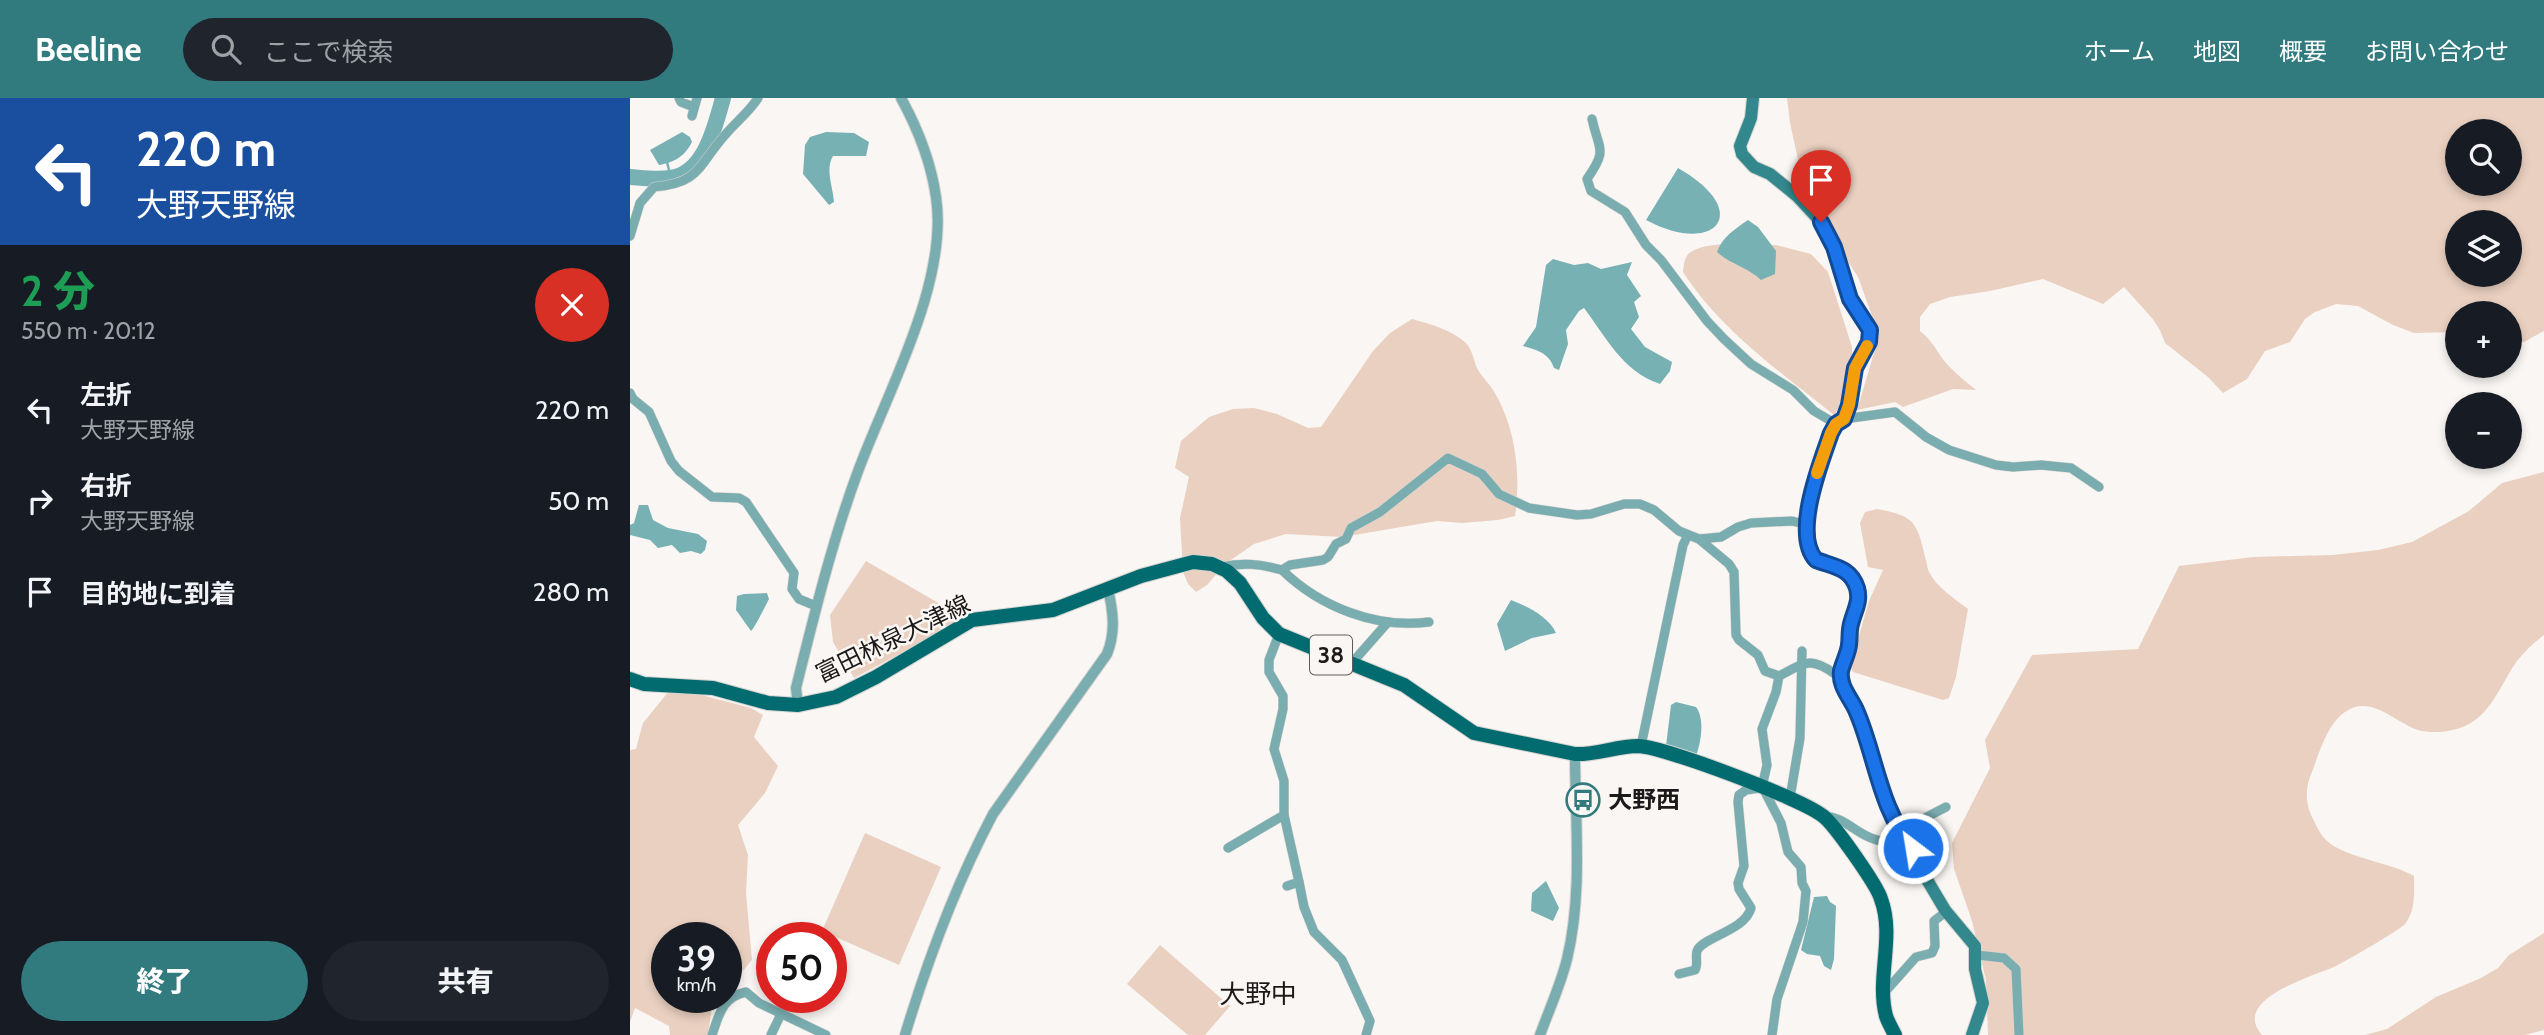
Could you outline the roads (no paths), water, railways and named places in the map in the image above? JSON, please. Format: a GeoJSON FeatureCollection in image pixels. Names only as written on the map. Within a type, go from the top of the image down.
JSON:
{"type":"FeatureCollection","features":[{"type":"Feature","properties":{"kind":"main road"},"geometry":{"type":"LineString","coordinates":[[1753,98],[1751,118],[1740,146],[1742,154],[1754,167],[1770,174],[1797,196],[1821,222],[1834,247],[1850,299],[1870,330],[1869,342],[1855,368],[1849,405],[1831,433],[1810,493],[1808,542],[1811,555],[1816,560],[1847,571],[1858,590],[1859,602],[1849,631],[1849,647],[1842,668],[1842,680],[1857,711],[1886,800],[1947,911],[1975,946],[1975,969],[1983,1003],[1972,1035]]}},
{"type":"Feature","properties":{"kind":"main road","name":"富田林泉大津線"},"geometry":{"type":"LineString","coordinates":[[630,679],[644,684],[713,688],[768,703],[798,705],[835,696],[876,677],[972,620],[1054,610],[1141,576],[1193,562],[1220,567]]}},
{"type":"Feature","properties":{"kind":"main road","name":"38"},"geometry":{"type":"LineString","coordinates":[[1220,567],[1240,583],[1263,618],[1279,634],[1404,685],[1475,733],[1575,754],[1591,755],[1641,746],[1683,758],[1762,787],[1824,816],[1881,898],[1887,928],[1884,993],[1886,1016],[1895,1035]]}},
{"type":"Feature","properties":{"kind":"street"},"geometry":{"type":"LineString","coordinates":[[679,98],[681,102],[694,107]]}},
{"type":"Feature","properties":{"kind":"street"},"geometry":{"type":"LineString","coordinates":[[630,236],[640,203],[654,187],[685,181],[700,169],[723,136],[758,98]]}},
{"type":"Feature","properties":{"kind":"street"},"geometry":{"type":"LineString","coordinates":[[798,705],[796,688],[838,527],[927,296],[935,259],[937,199],[916,126],[901,98]]}},
{"type":"Feature","properties":{"kind":"street"},"geometry":{"type":"LineString","coordinates":[[1592,119],[1601,150],[1598,164],[1587,179],[1591,191],[1625,212],[1646,245],[1724,340],[1751,364],[1793,390],[1814,411],[1840,421],[1895,412],[1926,437],[1949,450],[1996,465],[2071,468],[2099,486]]}},
{"type":"Feature","properties":{"kind":"street"},"geometry":{"type":"LineString","coordinates":[[630,393],[633,399],[649,412],[671,461],[680,471],[712,497],[739,498],[746,502],[794,573],[792,589],[799,599],[816,606]]}},
{"type":"Feature","properties":{"kind":"street"},"geometry":{"type":"LineString","coordinates":[[1282,570],[1290,565],[1328,557],[1336,544],[1346,539],[1351,528],[1380,512],[1448,458],[1482,474],[1499,494],[1529,508],[1577,515],[1591,514],[1623,504],[1640,504],[1654,510],[1669,524],[1699,539],[1730,564],[1734,572],[1736,635],[1758,655],[1765,671],[1779,676]]}},
{"type":"Feature","properties":{"kind":"street"},"geometry":{"type":"LineString","coordinates":[[1792,521],[1809,508]]}},
{"type":"Feature","properties":{"kind":"street"},"geometry":{"type":"LineString","coordinates":[[1699,539],[1721,537],[1751,523],[1792,521],[1808,525]]}},
{"type":"Feature","properties":{"kind":"street"},"geometry":{"type":"LineString","coordinates":[[1641,746],[1683,545],[1688,535]]}},
{"type":"Feature","properties":{"kind":"street"},"geometry":{"type":"LineString","coordinates":[[1220,567],[1256,563],[1282,570],[1315,596],[1360,617],[1407,625],[1429,622]]}},
{"type":"Feature","properties":{"kind":"street"},"geometry":{"type":"LineString","coordinates":[[905,1035],[924,970],[993,814],[1107,654],[1114,628],[1108,589]]}},
{"type":"Feature","properties":{"kind":"street"},"geometry":{"type":"LineString","coordinates":[[1351,664],[1388,622]]}},
{"type":"Feature","properties":{"kind":"street"},"geometry":{"type":"LineString","coordinates":[[1279,634],[1269,660],[1269,671],[1283,696],[1283,709],[1274,749],[1283,781],[1284,815],[1304,907],[1314,932],[1342,960],[1370,1021],[1366,1035]]}},
{"type":"Feature","properties":{"kind":"street"},"geometry":{"type":"LineString","coordinates":[[1790,798],[1800,738],[1802,651]]}},
{"type":"Feature","properties":{"kind":"street"},"geometry":{"type":"LineString","coordinates":[[1762,787],[1767,765],[1762,729],[1779,676],[1801,662],[1811,662],[1835,674]]}},
{"type":"Feature","properties":{"kind":"street"},"geometry":{"type":"LineString","coordinates":[[1541,1035],[1567,961],[1572,931],[1576,888],[1575,754]]}},
{"type":"Feature","properties":{"kind":"street"},"geometry":{"type":"LineString","coordinates":[[1679,974],[1695,970],[1698,966],[1696,953],[1700,946],[1721,936],[1749,915],[1751,908],[1739,890],[1738,883],[1744,866],[1738,802],[1739,795],[1746,790],[1762,787]]}},
{"type":"Feature","properties":{"kind":"street"},"geometry":{"type":"LineString","coordinates":[[1762,787],[1769,795],[1781,822],[1787,852],[1801,867],[1802,883],[1806,891],[1803,922],[1777,999],[1772,1035]]}},
{"type":"Feature","properties":{"kind":"street"},"geometry":{"type":"LineString","coordinates":[[1824,816],[1837,817],[1872,839],[1885,842],[1907,841],[1921,820],[1946,807]]}},
{"type":"Feature","properties":{"kind":"street"},"geometry":{"type":"LineString","coordinates":[[1228,848],[1284,815]]}},
{"type":"Feature","properties":{"kind":"street"},"geometry":{"type":"LineString","coordinates":[[1287,887],[1299,882]]}},
{"type":"Feature","properties":{"kind":"street"},"geometry":{"type":"LineString","coordinates":[[1884,993],[1916,957],[1932,953],[1935,946],[1934,921],[1947,911]]}},
{"type":"Feature","properties":{"kind":"street"},"geometry":{"type":"LineString","coordinates":[[1977,954],[2004,958],[2016,969],[2019,1035]]}},
{"type":"Feature","properties":{"kind":"street"},"geometry":{"type":"LineString","coordinates":[[712,1035],[722,1007],[738,993],[746,992],[759,1003],[826,1035]]}},
{"type":"Feature","properties":{"kind":"street"},"geometry":{"type":"LineString","coordinates":[[771,1035],[782,1014]]}},
{"type":"Feature","properties":{"kind":"water"},"geometry":{"type":"Polygon","coordinates":[[[682,132],[690,137],[692,142],[686,152],[659,165],[650,150],[682,132]]]}},
{"type":"Feature","properties":{"kind":"water"},"geometry":{"type":"Polygon","coordinates":[[[826,132],[854,133],[869,142],[866,156],[833,156],[830,172],[834,202],[829,205],[803,174],[805,145],[810,137],[826,132]]]}},
{"type":"Feature","properties":{"kind":"water"},"geometry":{"type":"Polygon","coordinates":[[[1678,168],[1702,184],[1715,200],[1720,214],[1717,224],[1707,231],[1691,234],[1670,230],[1646,220],[1678,168]]]}},
{"type":"Feature","properties":{"kind":"water"},"geometry":{"type":"Polygon","coordinates":[[[1748,220],[1758,227],[1776,251],[1775,274],[1761,280],[1717,252],[1726,238],[1748,220]]]}},
{"type":"Feature","properties":{"kind":"water"},"geometry":{"type":"Polygon","coordinates":[[[1553,259],[1574,265],[1588,263],[1601,269],[1632,262],[1627,275],[1641,296],[1634,302],[1639,317],[1631,329],[1645,347],[1672,362],[1670,371],[1660,384],[1635,371],[1625,362],[1584,308],[1566,330],[1568,344],[1559,370],[1554,368],[1542,353],[1523,346],[1536,327],[1546,265],[1553,259]]]}},
{"type":"Feature","properties":{"kind":"water"},"geometry":{"type":"Polygon","coordinates":[[[639,505],[648,505],[653,520],[668,528],[698,534],[707,541],[705,550],[701,554],[691,551],[680,553],[672,545],[658,548],[650,540],[630,535],[630,525],[634,523],[639,505]]]}},
{"type":"Feature","properties":{"kind":"water"},"geometry":{"type":"Polygon","coordinates":[[[767,593],[769,599],[751,631],[736,610],[737,596],[767,593]]]}},
{"type":"Feature","properties":{"kind":"water"},"geometry":{"type":"Polygon","coordinates":[[[1511,600],[1543,617],[1556,633],[1532,638],[1505,651],[1497,624],[1511,600]]]}},
{"type":"Feature","properties":{"kind":"water"},"geometry":{"type":"Polygon","coordinates":[[[1676,702],[1696,707],[1699,712],[1701,731],[1696,756],[1666,746],[1671,705],[1676,702]]]}},
{"type":"Feature","properties":{"kind":"water"},"geometry":{"type":"Polygon","coordinates":[[[1546,881],[1559,908],[1553,921],[1531,911],[1532,893],[1546,881]]]}},
{"type":"Feature","properties":{"kind":"water"},"geometry":{"type":"Polygon","coordinates":[[[1827,896],[1836,906],[1834,959],[1831,970],[1824,966],[1820,956],[1801,950],[1814,897],[1827,896]]]}},
{"type":"Feature","properties":{"kind":"waterway"},"geometry":{"type":"LineString","coordinates":[[630,177],[670,178],[682,175],[692,168],[707,147],[723,98]]}},
{"type":"Feature","properties":{"kind":"waterway"},"geometry":{"type":"LineString","coordinates":[[667,162],[671,178]]}},
{"type":"Feature","properties":{"kind":"place","name":"大野西"},"geometry":{"type":"Point","coordinates":[1583,800]}},
{"type":"Feature","properties":{"kind":"district","name":"大野中"},"geometry":{"type":"Point","coordinates":[1258,994]}}]}
